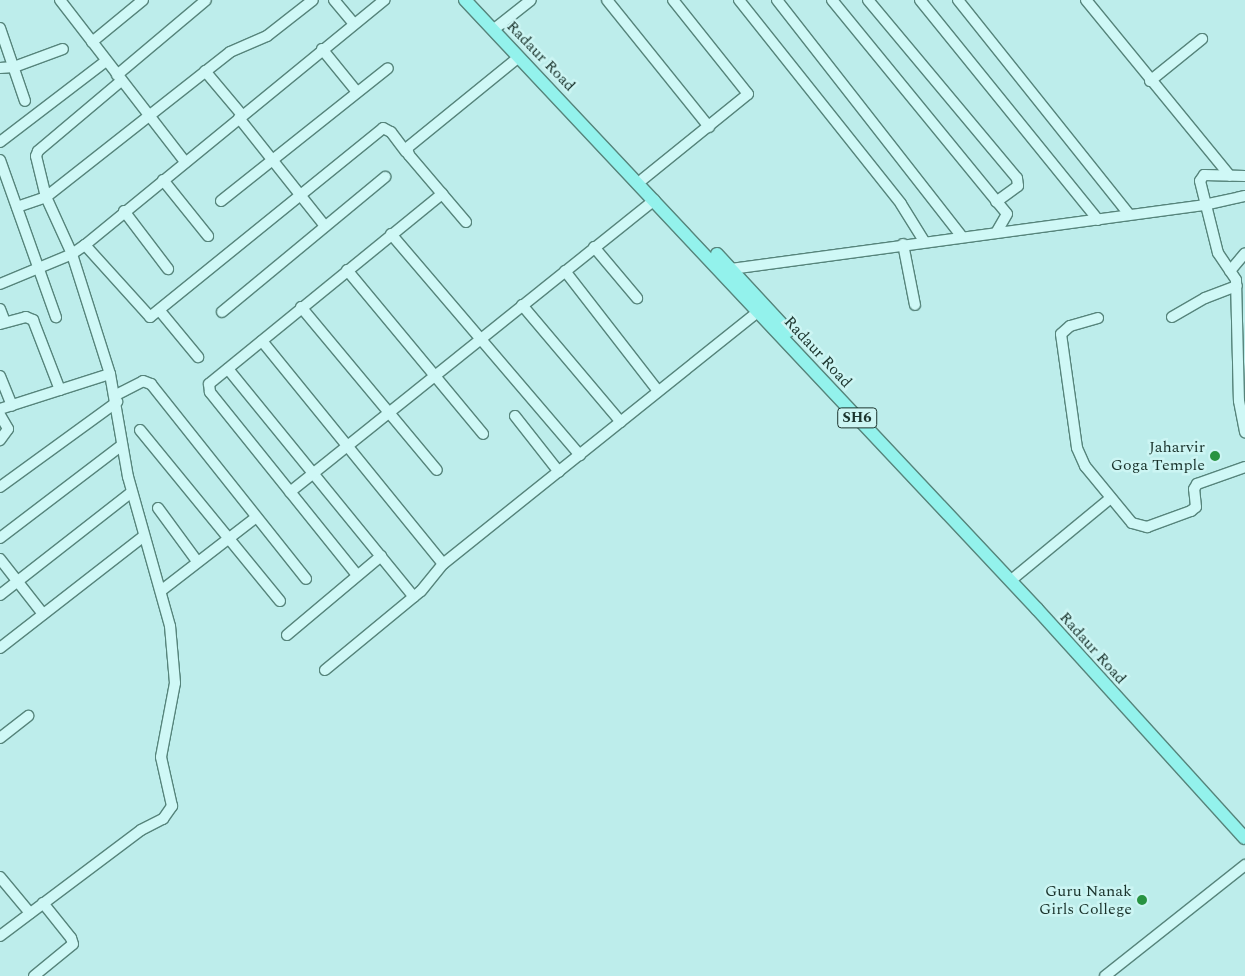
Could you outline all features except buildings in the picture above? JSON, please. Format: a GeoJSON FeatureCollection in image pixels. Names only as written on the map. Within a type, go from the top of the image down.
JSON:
{"type":"FeatureCollection","features":[{"type":"Feature","properties":{"kind":"main road","name":"Radaur Road"},"geometry":{"type":"LineString","coordinates":[[465,0],[496,27],[731,269],[1245,827]]}},
{"type":"Feature","properties":{"kind":"main road","name":"Radaur Road"},"geometry":{"type":"LineString","coordinates":[[476,0],[519,57],[1037,609],[1245,838]]}},
{"type":"Feature","properties":{"kind":"street"},"geometry":{"type":"LineString","coordinates":[[60,0],[185,162]]}},
{"type":"Feature","properties":{"kind":"street"},"geometry":{"type":"LineString","coordinates":[[92,42],[143,0]]}},
{"type":"Feature","properties":{"kind":"street"},"geometry":{"type":"LineString","coordinates":[[0,936],[171,811],[161,757],[173,694],[175,666],[162,590],[132,492],[110,374],[72,254],[46,197],[38,152],[206,0]]}},
{"type":"Feature","properties":{"kind":"street"},"geometry":{"type":"LineString","coordinates":[[17,207],[46,197],[147,115],[205,72],[238,48],[267,36],[313,0]]}},
{"type":"Feature","properties":{"kind":"street"},"geometry":{"type":"LineString","coordinates":[[334,0],[353,23]]}},
{"type":"Feature","properties":{"kind":"street"},"geometry":{"type":"LineString","coordinates":[[0,284],[39,266],[72,254],[85,245],[353,23],[384,0]]}},
{"type":"Feature","properties":{"kind":"street"},"geometry":{"type":"LineString","coordinates":[[496,27],[531,0]]}},
{"type":"Feature","properties":{"kind":"street"},"geometry":{"type":"LineString","coordinates":[[607,0],[709,127]]}},
{"type":"Feature","properties":{"kind":"street"},"geometry":{"type":"LineString","coordinates":[[644,179],[748,94],[673,0]]}},
{"type":"Feature","properties":{"kind":"street"},"geometry":{"type":"LineString","coordinates":[[739,0],[901,204],[924,241]]}},
{"type":"Feature","properties":{"kind":"street"},"geometry":{"type":"LineString","coordinates":[[777,0],[962,236]]}},
{"type":"Feature","properties":{"kind":"street"},"geometry":{"type":"LineString","coordinates":[[832,0],[1008,218],[996,233]]}},
{"type":"Feature","properties":{"kind":"street"},"geometry":{"type":"LineString","coordinates":[[868,0],[1017,178],[1018,186],[996,202]]}},
{"type":"Feature","properties":{"kind":"street"},"geometry":{"type":"LineString","coordinates":[[920,0],[1098,220]]}},
{"type":"Feature","properties":{"kind":"street"},"geometry":{"type":"LineString","coordinates":[[958,0],[1129,214]]}},
{"type":"Feature","properties":{"kind":"street"},"geometry":{"type":"LineString","coordinates":[[1086,0],[1150,81],[1230,176]]}},
{"type":"Feature","properties":{"kind":"street"},"geometry":{"type":"LineString","coordinates":[[1,35],[25,101]]}},
{"type":"Feature","properties":{"kind":"street"},"geometry":{"type":"LineString","coordinates":[[1150,81],[1202,39]]}},
{"type":"Feature","properties":{"kind":"street"},"geometry":{"type":"LineString","coordinates":[[0,68],[14,67],[63,49]]}},
{"type":"Feature","properties":{"kind":"street"},"geometry":{"type":"LineString","coordinates":[[322,49],[357,92]]}},
{"type":"Feature","properties":{"kind":"street"},"geometry":{"type":"LineString","coordinates":[[406,152],[411,144],[519,57]]}},
{"type":"Feature","properties":{"kind":"street"},"geometry":{"type":"LineString","coordinates":[[0,142],[106,61]]}},
{"type":"Feature","properties":{"kind":"street"},"geometry":{"type":"LineString","coordinates":[[221,201],[388,68]]}},
{"type":"Feature","properties":{"kind":"street"},"geometry":{"type":"LineString","coordinates":[[205,72],[325,226]]}},
{"type":"Feature","properties":{"kind":"street"},"geometry":{"type":"LineString","coordinates":[[85,245],[145,315],[150,317],[160,311],[300,194],[383,128],[391,132],[466,222]]}},
{"type":"Feature","properties":{"kind":"street"},"geometry":{"type":"LineString","coordinates":[[0,160],[56,317]]}},
{"type":"Feature","properties":{"kind":"street"},"geometry":{"type":"LineString","coordinates":[[1245,176],[1202,176],[1204,205],[1218,253],[1240,291],[1242,344],[1239,401],[1245,432]]}},
{"type":"Feature","properties":{"kind":"street"},"geometry":{"type":"LineString","coordinates":[[222,312],[385,177]]}},
{"type":"Feature","properties":{"kind":"street"},"geometry":{"type":"LineString","coordinates":[[163,180],[208,236]]}},
{"type":"Feature","properties":{"kind":"street"},"geometry":{"type":"LineString","coordinates":[[357,575],[208,388],[301,306],[442,194]]}},
{"type":"Feature","properties":{"kind":"street"},"geometry":{"type":"LineString","coordinates":[[731,269],[924,241],[1204,205],[1245,196]]}},
{"type":"Feature","properties":{"kind":"street"},"geometry":{"type":"LineString","coordinates":[[290,492],[436,377],[522,305],[654,200]]}},
{"type":"Feature","properties":{"kind":"street"},"geometry":{"type":"LineString","coordinates":[[124,211],[168,269]]}},
{"type":"Feature","properties":{"kind":"street"},"geometry":{"type":"LineString","coordinates":[[392,234],[580,455]]}},
{"type":"Feature","properties":{"kind":"street"},"geometry":{"type":"LineString","coordinates":[[903,244],[915,305]]}},
{"type":"Feature","properties":{"kind":"street"},"geometry":{"type":"LineString","coordinates":[[594,247],[637,298]]}},
{"type":"Feature","properties":{"kind":"street"},"geometry":{"type":"LineString","coordinates":[[1230,272],[1245,253]]}},
{"type":"Feature","properties":{"kind":"street"},"geometry":{"type":"LineString","coordinates":[[347,270],[483,434]]}},
{"type":"Feature","properties":{"kind":"street"},"geometry":{"type":"LineString","coordinates":[[565,271],[658,391]]}},
{"type":"Feature","properties":{"kind":"street"},"geometry":{"type":"LineString","coordinates":[[1172,317],[1205,298],[1240,291]]}},
{"type":"Feature","properties":{"kind":"street"},"geometry":{"type":"LineString","coordinates":[[522,305],[621,422]]}},
{"type":"Feature","properties":{"kind":"street"},"geometry":{"type":"LineString","coordinates":[[301,306],[437,470]]}},
{"type":"Feature","properties":{"kind":"street"},"geometry":{"type":"LineString","coordinates":[[0,309],[2,323],[26,316],[33,320],[60,390]]}},
{"type":"Feature","properties":{"kind":"street"},"geometry":{"type":"LineString","coordinates":[[160,311],[198,357]]}},
{"type":"Feature","properties":{"kind":"street"},"geometry":{"type":"LineString","coordinates":[[325,670],[414,597],[444,564],[758,312]]}},
{"type":"Feature","properties":{"kind":"street"},"geometry":{"type":"LineString","coordinates":[[1098,318],[1070,326],[1062,332],[1060,338],[1077,448],[1085,466],[1132,523],[1147,526],[1194,510],[1194,488],[1197,484],[1245,467]]}},
{"type":"Feature","properties":{"kind":"street"},"geometry":{"type":"LineString","coordinates":[[262,340],[444,564]]}},
{"type":"Feature","properties":{"kind":"street"},"geometry":{"type":"LineString","coordinates":[[228,369],[414,597]]}},
{"type":"Feature","properties":{"kind":"street"},"geometry":{"type":"LineString","coordinates":[[0,409],[110,374]]}},
{"type":"Feature","properties":{"kind":"street"},"geometry":{"type":"LineString","coordinates":[[0,376],[12,406]]}},
{"type":"Feature","properties":{"kind":"street"},"geometry":{"type":"LineString","coordinates":[[0,487],[116,399],[143,381],[151,384],[255,518],[306,579]]}},
{"type":"Feature","properties":{"kind":"street"},"geometry":{"type":"LineString","coordinates":[[0,415],[8,432],[0,440]]}},
{"type":"Feature","properties":{"kind":"street"},"geometry":{"type":"LineString","coordinates":[[516,416],[559,472]]}},
{"type":"Feature","properties":{"kind":"street"},"geometry":{"type":"LineString","coordinates":[[140,430],[226,539],[280,601]]}},
{"type":"Feature","properties":{"kind":"street"},"geometry":{"type":"LineString","coordinates":[[0,538],[122,445]]}},
{"type":"Feature","properties":{"kind":"street"},"geometry":{"type":"LineString","coordinates":[[0,594],[132,492]]}},
{"type":"Feature","properties":{"kind":"street"},"geometry":{"type":"LineString","coordinates":[[1015,577],[1111,498]]}},
{"type":"Feature","properties":{"kind":"street"},"geometry":{"type":"LineString","coordinates":[[158,508],[197,561]]}},
{"type":"Feature","properties":{"kind":"street"},"geometry":{"type":"LineString","coordinates":[[162,590],[197,561],[255,518]]}},
{"type":"Feature","properties":{"kind":"street"},"geometry":{"type":"LineString","coordinates":[[0,648],[144,536]]}},
{"type":"Feature","properties":{"kind":"street"},"geometry":{"type":"LineString","coordinates":[[287,635],[381,556]]}},
{"type":"Feature","properties":{"kind":"street"},"geometry":{"type":"LineString","coordinates":[[0,559],[43,614]]}},
{"type":"Feature","properties":{"kind":"street"},"geometry":{"type":"LineString","coordinates":[[0,738],[28,716]]}},
{"type":"Feature","properties":{"kind":"street"},"geometry":{"type":"LineString","coordinates":[[1105,976],[1245,865]]}},
{"type":"Feature","properties":{"kind":"street"},"geometry":{"type":"LineString","coordinates":[[0,877],[30,913]]}},
{"type":"Feature","properties":{"kind":"street"},"geometry":{"type":"LineString","coordinates":[[36,975],[73,944],[71,938],[43,903]]}},
{"type":"Feature","properties":{"kind":"place","name":"Jaharvir Goga Temple"},"geometry":{"type":"Point","coordinates":[1215,456]}},
{"type":"Feature","properties":{"kind":"place","name":"Guru Nanak Girls College"},"geometry":{"type":"Point","coordinates":[1142,900]}}]}
